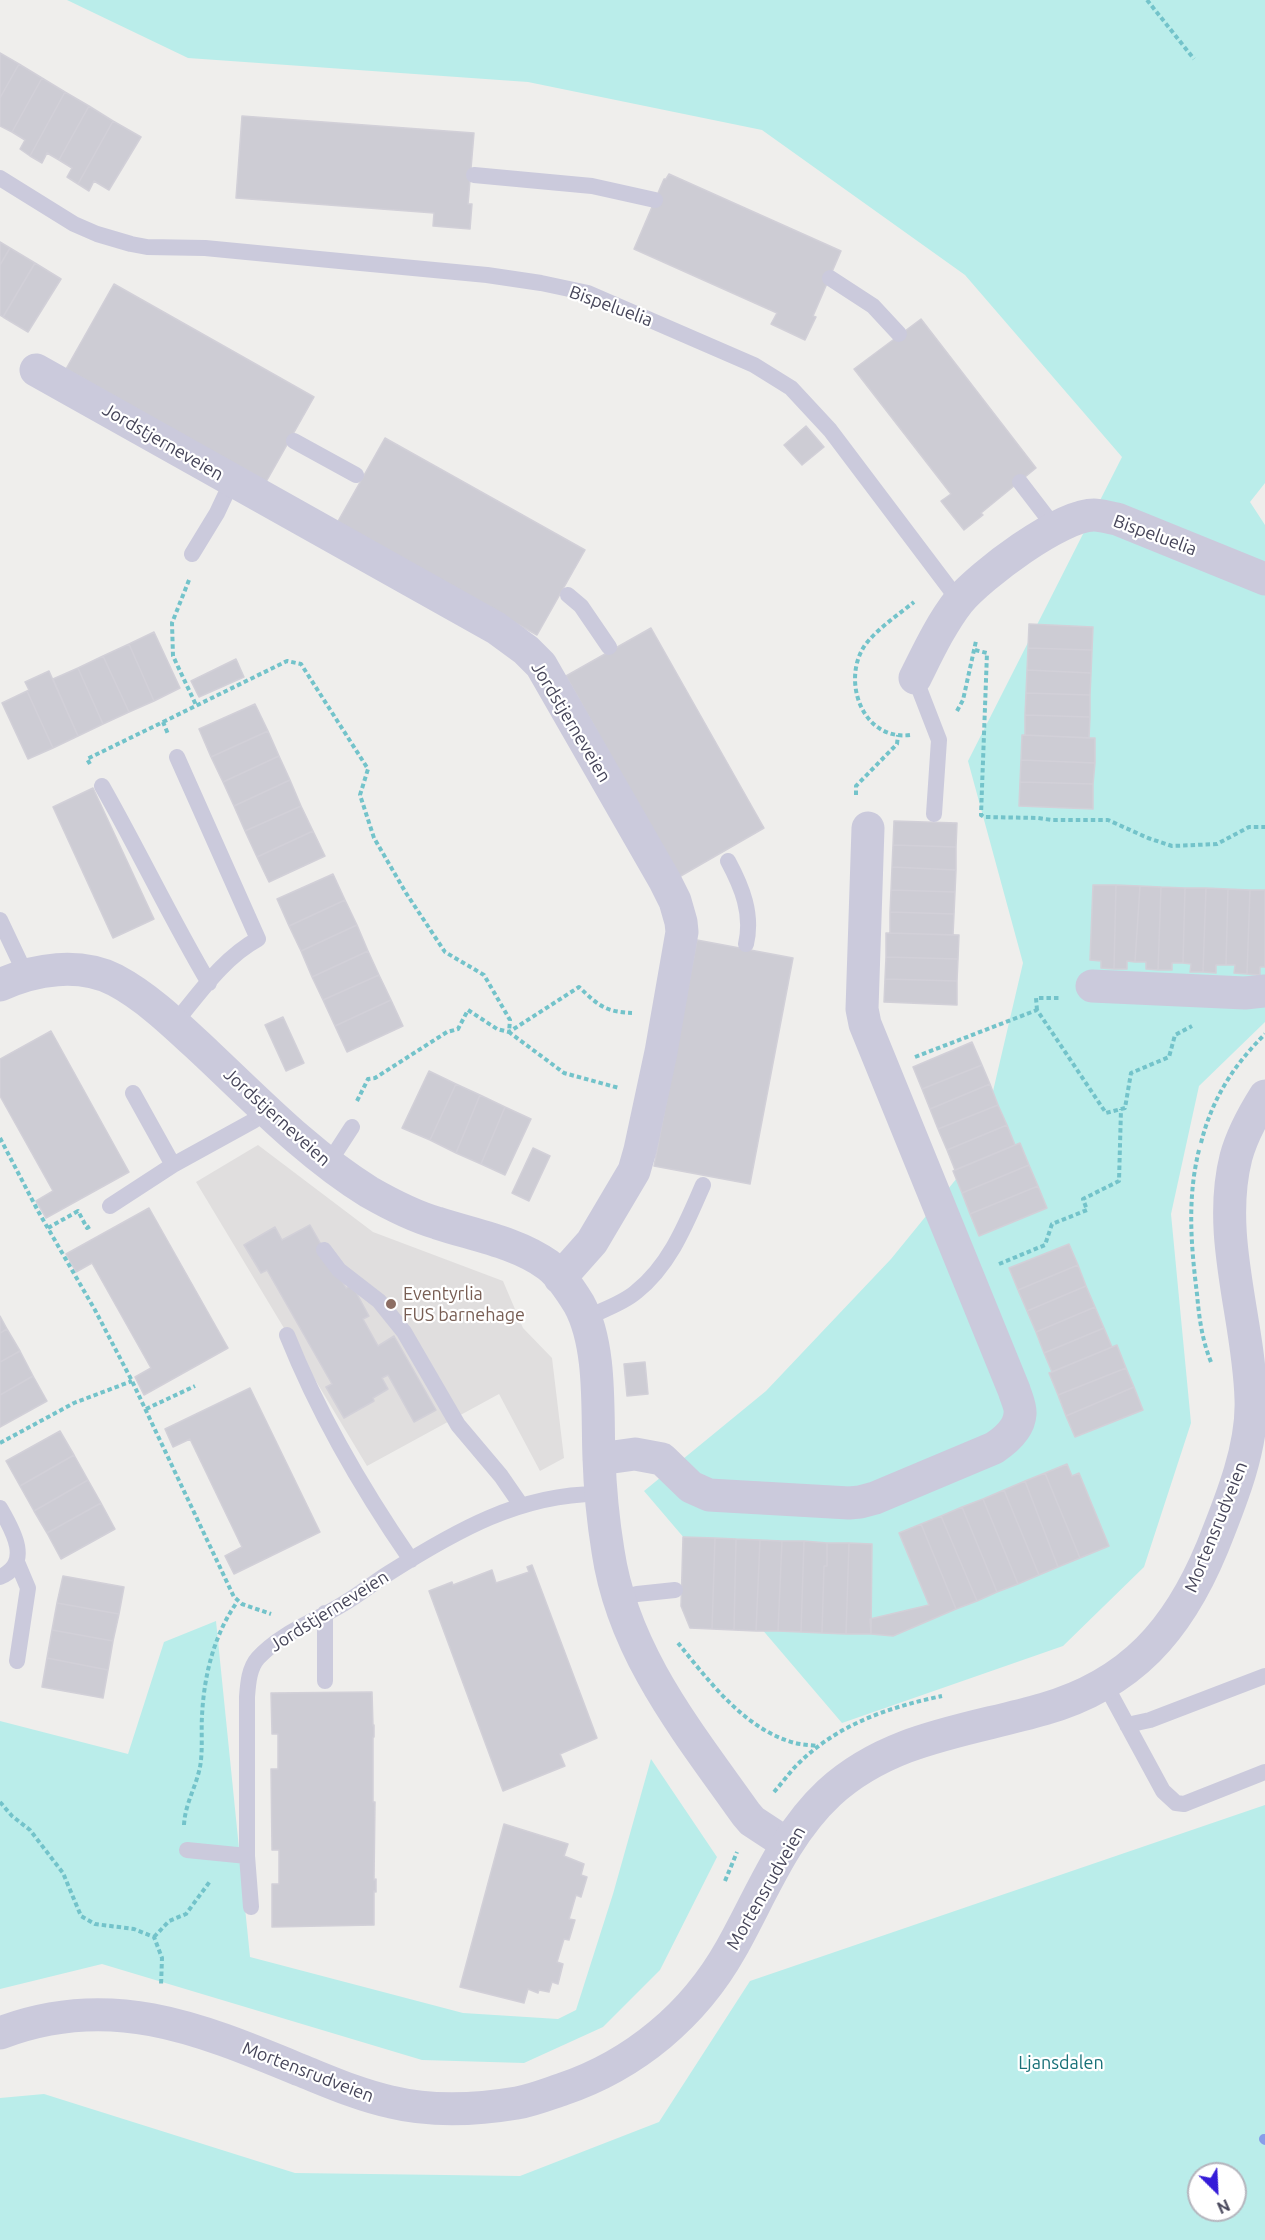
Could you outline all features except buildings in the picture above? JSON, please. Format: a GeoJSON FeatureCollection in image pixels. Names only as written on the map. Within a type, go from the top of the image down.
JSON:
{"type":"FeatureCollection","features":[{"type":"Feature","properties":{"kind":"street","name":"Jordstjerneveien"},"geometry":{"type":"LineString","coordinates":[[36,370],[232,482],[496,628],[526,650],[541,665],[675,901],[682,932],[651,1097],[634,1172],[592,1242],[560,1278]]}},
{"type":"Feature","properties":{"kind":"street","name":"Bispeluelia"},"geometry":{"type":"LineString","coordinates":[[915,678],[932,643],[951,590],[1074,519],[1094,515],[1117,519],[1265,579]]}},
{"type":"Feature","properties":{"kind":"street"},"geometry":{"type":"LineString","coordinates":[[599,1459],[634,1454],[662,1459],[691,1487],[709,1495],[849,1503],[875,1498],[994,1448],[1006,1440],[1016,1428],[1020,1413],[1014,1390],[865,1024],[862,1009],[868,828]]}},
{"type":"Feature","properties":{"kind":"street","name":"Jordstjerneveien"},"geometry":{"type":"LineString","coordinates":[[9,976],[64,968],[91,971],[114,979],[136,993],[174,1024],[267,1111],[328,1164],[398,1207],[432,1222],[503,1244],[531,1256],[549,1266],[560,1278],[578,1302],[586,1318],[591,1338],[600,1494],[608,1554],[618,1599],[637,1648],[652,1678],[673,1710],[746,1814],[752,1821],[787,1844]]}},
{"type":"Feature","properties":{"kind":"street"},"geometry":{"type":"LineString","coordinates":[[1092,986],[1245,993],[1265,991]]}},
{"type":"Feature","properties":{"kind":"street","name":"Mortensrudveien"},"geometry":{"type":"LineString","coordinates":[[5,2031],[54,2017],[78,2014],[131,2016],[171,2022],[209,2033],[359,2094],[430,2108],[464,2109],[524,2102],[590,2080],[645,2048],[693,2002],[729,1952],[787,1844],[828,1794],[851,1776],[911,1743],[1043,1709],[1084,1695],[1105,1684],[1122,1674],[1158,1641],[1186,1603],[1214,1544],[1258,1412],[1247,1358],[1231,1243],[1231,1188],[1236,1159],[1244,1135],[1265,1096]]}},
{"type":"Feature","properties":{"kind":"lane"},"geometry":{"type":"LineString","coordinates":[[474,175],[592,186],[655,200]]}},
{"type":"Feature","properties":{"kind":"lane","name":"Bispeluelia"},"geometry":{"type":"LineString","coordinates":[[0,178],[74,224],[97,234],[147,248],[205,248],[487,276],[541,283],[588,293],[754,365],[791,388],[830,430],[951,590]]}},
{"type":"Feature","properties":{"kind":"lane"},"geometry":{"type":"LineString","coordinates":[[830,278],[873,306],[899,334]]}},
{"type":"Feature","properties":{"kind":"lane"},"geometry":{"type":"LineString","coordinates":[[294,441],[356,475]]}},
{"type":"Feature","properties":{"kind":"lane"},"geometry":{"type":"LineString","coordinates":[[192,554],[217,513],[232,482]]}},
{"type":"Feature","properties":{"kind":"lane"},"geometry":{"type":"LineString","coordinates":[[1020,482],[1056,529]]}},
{"type":"Feature","properties":{"kind":"lane"},"geometry":{"type":"LineString","coordinates":[[568,596],[581,606],[609,647]]}},
{"type":"Feature","properties":{"kind":"lane","name":"Bispeluelia"},"geometry":{"type":"LineString","coordinates":[[915,678],[939,740],[934,814]]}},
{"type":"Feature","properties":{"kind":"lane"},"geometry":{"type":"LineString","coordinates":[[174,1024],[208,983],[243,947],[258,939],[177,757]]}},
{"type":"Feature","properties":{"kind":"lane"},"geometry":{"type":"LineString","coordinates":[[102,786],[208,983]]}},
{"type":"Feature","properties":{"kind":"lane"},"geometry":{"type":"LineString","coordinates":[[729,861],[747,906],[749,930],[746,944]]}},
{"type":"Feature","properties":{"kind":"lane"},"geometry":{"type":"LineString","coordinates":[[0,920],[9,976]]}},
{"type":"Feature","properties":{"kind":"lane"},"geometry":{"type":"LineString","coordinates":[[133,1093],[173,1165]]}},
{"type":"Feature","properties":{"kind":"lane"},"geometry":{"type":"LineString","coordinates":[[110,1206],[173,1165],[267,1111]]}},
{"type":"Feature","properties":{"kind":"lane"},"geometry":{"type":"LineString","coordinates":[[328,1164],[352,1127]]}},
{"type":"Feature","properties":{"kind":"lane"},"geometry":{"type":"LineString","coordinates":[[586,1318],[635,1294],[653,1275],[679,1241],[703,1185]]}},
{"type":"Feature","properties":{"kind":"lane"},"geometry":{"type":"LineString","coordinates":[[324,1250],[339,1270],[379,1301],[404,1332],[458,1425],[501,1476],[521,1505]]}},
{"type":"Feature","properties":{"kind":"lane"},"geometry":{"type":"LineString","coordinates":[[287,1335],[304,1378],[328,1425],[384,1521],[411,1560]]}},
{"type":"Feature","properties":{"kind":"lane","name":"Jordstjerneveien"},"geometry":{"type":"LineString","coordinates":[[251,1907],[247,1856],[247,1697],[249,1676],[256,1659],[294,1629],[342,1605],[411,1560],[478,1521],[551,1497],[600,1494]]}},
{"type":"Feature","properties":{"kind":"lane"},"geometry":{"type":"LineString","coordinates":[[0,1508],[18,1545],[16,1562],[8,1573],[0,1577]]}},
{"type":"Feature","properties":{"kind":"lane"},"geometry":{"type":"LineString","coordinates":[[16,1562],[28,1588],[17,1661]]}},
{"type":"Feature","properties":{"kind":"lane"},"geometry":{"type":"LineString","coordinates":[[618,1599],[637,1594],[675,1590]]}},
{"type":"Feature","properties":{"kind":"lane"},"geometry":{"type":"LineString","coordinates":[[325,1613],[325,1681]]}},
{"type":"Feature","properties":{"kind":"lane"},"geometry":{"type":"LineString","coordinates":[[1127,1725],[1150,1720],[1265,1676]]}},
{"type":"Feature","properties":{"kind":"lane"},"geometry":{"type":"LineString","coordinates":[[1105,1684],[1163,1791],[1176,1803],[1184,1804],[1265,1772]]}},
{"type":"Feature","properties":{"kind":"lane"},"geometry":{"type":"LineString","coordinates":[[188,1850],[247,1856]]}},
{"type":"Feature","properties":{"kind":"path"},"geometry":{"type":"LineString","coordinates":[[1147,0],[1194,59]]}},
{"type":"Feature","properties":{"kind":"path"},"geometry":{"type":"LineString","coordinates":[[192,554],[197,560],[172,623],[173,656],[195,705]]}},
{"type":"Feature","properties":{"kind":"path"},"geometry":{"type":"LineString","coordinates":[[951,590],[878,632],[865,645],[857,661],[854,679],[860,707],[878,727],[891,734],[923,734],[945,725],[956,713],[963,700],[978,631]]}},
{"type":"Feature","properties":{"kind":"path"},"geometry":{"type":"LineString","coordinates":[[975,651],[987,653],[981,814],[984,817],[1108,820],[1172,846],[1209,846],[1249,827],[1265,827]]}},
{"type":"Feature","properties":{"kind":"path"},"geometry":{"type":"LineString","coordinates":[[102,786],[87,759],[287,661],[301,664],[368,769],[360,795],[380,847],[406,893],[445,952],[484,975],[510,1020],[509,1032]]}},
{"type":"Feature","properties":{"kind":"path"},"geometry":{"type":"LineString","coordinates":[[163,722],[177,757]]}},
{"type":"Feature","properties":{"kind":"path"},"geometry":{"type":"LineString","coordinates":[[856,790],[856,786],[897,744],[898,735]]}},
{"type":"Feature","properties":{"kind":"path"},"geometry":{"type":"LineString","coordinates":[[509,1032],[579,987],[598,1005],[622,1013],[666,1015]]}},
{"type":"Feature","properties":{"kind":"path"},"geometry":{"type":"LineString","coordinates":[[1060,998],[1036,998],[1037,1010],[1106,1113],[1125,1108],[1131,1073],[1169,1057],[1175,1035],[1206,1019],[1230,992]]}},
{"type":"Feature","properties":{"kind":"path"},"geometry":{"type":"LineString","coordinates":[[368,1079],[375,1078],[447,1032],[458,1029],[468,1010],[497,1029],[509,1032],[564,1073],[651,1097]]}},
{"type":"Feature","properties":{"kind":"path"},"geometry":{"type":"LineString","coordinates":[[930,1050],[1037,1010]]}},
{"type":"Feature","properties":{"kind":"path"},"geometry":{"type":"LineString","coordinates":[[1022,1255],[1045,1245],[1052,1224],[1087,1210],[1083,1199],[1119,1181],[1121,1109]]}},
{"type":"Feature","properties":{"kind":"path"},"geometry":{"type":"LineString","coordinates":[[0,1138],[132,1381],[237,1602],[281,1618]]}},
{"type":"Feature","properties":{"kind":"path"},"geometry":{"type":"LineString","coordinates":[[48,1228],[78,1211]]}},
{"type":"Feature","properties":{"kind":"path"},"geometry":{"type":"LineString","coordinates":[[0,1443],[74,1403],[132,1381]]}},
{"type":"Feature","properties":{"kind":"path"},"geometry":{"type":"LineString","coordinates":[[146,1409],[195,1386]]}},
{"type":"Feature","properties":{"kind":"path"},"geometry":{"type":"LineString","coordinates":[[192,1795],[200,1765],[206,1675],[215,1643],[237,1602]]}},
{"type":"Feature","properties":{"kind":"path"},"geometry":{"type":"LineString","coordinates":[[672,1636],[699,1670],[744,1716],[771,1734],[796,1743],[818,1746]]}},
{"type":"Feature","properties":{"kind":"path"},"geometry":{"type":"LineString","coordinates":[[0,1802],[12,1816],[30,1830],[63,1873],[81,1916],[95,1924],[134,1929],[153,1937],[162,1958],[161,1993]]}},
{"type":"Feature","properties":{"kind":"path"},"geometry":{"type":"LineString","coordinates":[[153,1937],[169,1921],[186,1914],[229,1855]]}},
{"type":"Feature","properties":{"kind":"shaded area","name":"Eventyrlia FUS barnehage"},"geometry":{"type":"Polygon","coordinates":[[[258,1145],[373,1232],[503,1281],[523,1328],[552,1358],[564,1458],[540,1471],[499,1394],[367,1466],[196,1182],[258,1145]]]}},
{"type":"Feature","properties":{"kind":"green space"},"geometry":{"type":"Polygon","coordinates":[[[67,0],[1265,0],[1265,483],[1250,502],[1265,525],[1265,1022],[1199,1086],[1171,1214],[1191,1423],[1144,1567],[1063,1646],[842,1723],[644,1491],[766,1391],[891,1259],[979,1151],[1023,963],[968,761],[1122,457],[965,275],[762,130],[528,82],[188,58],[67,0]]]}},
{"type":"Feature","properties":{"kind":"green space"},"geometry":{"type":"Polygon","coordinates":[[[216,1621],[250,1957],[463,2013],[558,2019],[576,2010],[613,1894],[651,1759],[717,1857],[660,1970],[603,2027],[524,2063],[422,2060],[102,1964],[0,1989],[0,1721],[128,1754],[164,1642],[216,1621]]]}},
{"type":"Feature","properties":{"kind":"green space","name":"Ljansdalen"},"geometry":{"type":"Polygon","coordinates":[[[1265,1805],[1265,2240],[0,2240],[0,2098],[44,2094],[295,2173],[520,2176],[659,2122],[750,1981],[1265,1805]]]}},
{"type":"Feature","properties":{"kind":"place","name":"Eventyrlia FUS barnehage"},"geometry":{"type":"Point","coordinates":[391,1304]}}]}
